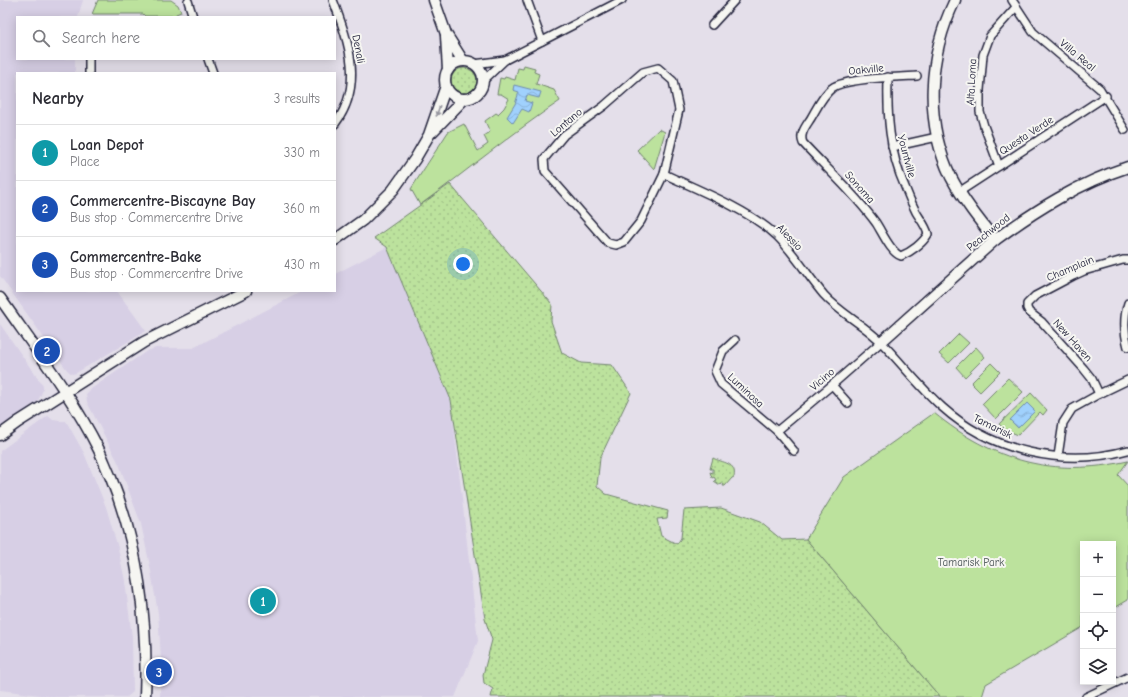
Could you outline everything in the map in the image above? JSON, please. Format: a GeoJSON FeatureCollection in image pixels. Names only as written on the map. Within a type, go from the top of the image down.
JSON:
{"type":"FeatureCollection","features":[{"type":"Feature","properties":{"kind":"street"},"geometry":{"type":"LineString","coordinates":[[188,0],[193,16]]}},
{"type":"Feature","properties":{"kind":"street","name":"Denali"},"geometry":{"type":"LineString","coordinates":[[333,0],[348,42],[352,73],[346,103],[336,122]]}},
{"type":"Feature","properties":{"kind":"street"},"geometry":{"type":"LineString","coordinates":[[434,0],[446,34],[463,62]]}},
{"type":"Feature","properties":{"kind":"street"},"geometry":{"type":"LineString","coordinates":[[527,0],[542,41]]}},
{"type":"Feature","properties":{"kind":"street"},"geometry":{"type":"LineString","coordinates":[[483,80],[505,60],[622,0]]}},
{"type":"Feature","properties":{"kind":"street"},"geometry":{"type":"LineString","coordinates":[[712,25],[736,0]]}},
{"type":"Feature","properties":{"kind":"street"},"geometry":{"type":"LineString","coordinates":[[955,0],[942,31],[936,53],[932,81],[934,118],[937,138],[946,165],[959,192],[976,217],[995,240]]}},
{"type":"Feature","properties":{"kind":"street","name":"Villa Real"},"geometry":{"type":"LineString","coordinates":[[1012,0],[1033,32],[1092,82],[1106,96],[1125,130]]}},
{"type":"Feature","properties":{"kind":"street","name":"Alta Loma"},"geometry":{"type":"LineString","coordinates":[[1000,166],[980,112],[983,55],[990,36],[1016,7]]}},
{"type":"Feature","properties":{"kind":"street"},"geometry":{"type":"LineString","coordinates":[[430,135],[446,86],[445,81],[448,70],[446,34]]}},
{"type":"Feature","properties":{"kind":"street"},"geometry":{"type":"LineString","coordinates":[[89,60],[89,72]]}},
{"type":"Feature","properties":{"kind":"street"},"geometry":{"type":"LineString","coordinates":[[208,60],[213,72]]}},
{"type":"Feature","properties":{"kind":"street"},"geometry":{"type":"LineString","coordinates":[[448,70],[457,63],[463,62],[474,64],[505,60]]}},
{"type":"Feature","properties":{"kind":"street"},"geometry":{"type":"LineString","coordinates":[[446,86],[453,96],[458,98],[464,99],[476,95],[480,90],[483,80],[481,72],[474,64]]}},
{"type":"Feature","properties":{"kind":"street","name":"Lontano"},"geometry":{"type":"LineString","coordinates":[[658,68],[673,81],[679,110],[664,174],[641,221],[624,242],[616,245],[608,243],[545,171],[544,159],[564,135],[604,106],[643,72],[658,68]]}},
{"type":"Feature","properties":{"kind":"street","name":"Oakville"},"geometry":{"type":"LineString","coordinates":[[801,139],[803,131],[825,95],[832,88],[845,82],[888,77],[917,76]]}},
{"type":"Feature","properties":{"kind":"street","name":"Yountville"},"geometry":{"type":"LineString","coordinates":[[888,77],[888,125],[892,148],[912,204],[927,229],[928,234]]}},
{"type":"Feature","properties":{"kind":"street","name":"Questa Verde"},"geometry":{"type":"LineString","coordinates":[[959,192],[1106,96]]}},
{"type":"Feature","properties":{"kind":"street"},"geometry":{"type":"LineString","coordinates":[[336,239],[363,220],[393,190],[430,135],[464,99]]}},
{"type":"Feature","properties":{"kind":"street"},"geometry":{"type":"LineString","coordinates":[[892,148],[937,138]]}},
{"type":"Feature","properties":{"kind":"street","name":"Sonoma"},"geometry":{"type":"LineString","coordinates":[[801,139],[803,143],[868,213],[880,229],[894,253],[901,256],[905,255],[922,242],[928,234]]}},
{"type":"Feature","properties":{"kind":"street","name":"Peachwood"},"geometry":{"type":"LineString","coordinates":[[881,342],[995,240],[1015,225],[1060,197],[1113,172],[1128,167]]}},
{"type":"Feature","properties":{"kind":"street","name":"Alessio"},"geometry":{"type":"LineString","coordinates":[[664,174],[711,196],[750,217],[776,235],[786,246],[808,277],[826,297],[881,342]]}},
{"type":"Feature","properties":{"kind":"street","name":"Champlain"},"geometry":{"type":"LineString","coordinates":[[1027,306],[1030,300],[1035,296],[1073,276],[1123,260],[1128,260]]}},
{"type":"Feature","properties":{"kind":"street"},"geometry":{"type":"LineString","coordinates":[[0,435],[144,342],[244,292]]}},
{"type":"Feature","properties":{"kind":"street"},"geometry":{"type":"LineString","coordinates":[[0,298],[83,420],[100,451],[118,495],[131,538],[142,597],[145,631],[145,697]]}},
{"type":"Feature","properties":{"kind":"street"},"geometry":{"type":"LineString","coordinates":[[1128,303],[1124,322],[1125,337],[1128,348]]}},
{"type":"Feature","properties":{"kind":"street","name":"New Haven"},"geometry":{"type":"LineString","coordinates":[[1027,306],[1029,312],[1042,322],[1084,369],[1092,379],[1098,394]]}},
{"type":"Feature","properties":{"kind":"street","name":"Luminosa"},"geometry":{"type":"LineString","coordinates":[[735,340],[723,351],[715,371],[721,384],[777,431],[794,451]]}},
{"type":"Feature","properties":{"kind":"street","name":"Vicino"},"geometry":{"type":"LineString","coordinates":[[777,431],[881,342]]}},
{"type":"Feature","properties":{"kind":"street","name":"Tamarisk"},"geometry":{"type":"LineString","coordinates":[[881,342],[933,399],[966,425],[990,439],[1015,449],[1058,456],[1086,458],[1128,450]]}},
{"type":"Feature","properties":{"kind":"street"},"geometry":{"type":"LineString","coordinates":[[1058,456],[1063,423],[1072,408],[1128,380]]}},
{"type":"Feature","properties":{"kind":"street"},"geometry":{"type":"LineString","coordinates":[[832,385],[848,403]]}},
{"type":"Feature","properties":{"kind":"street"},"geometry":{"type":"LineString","coordinates":[[1086,697],[1128,677]]}},
{"type":"Feature","properties":{"kind":"shaded area"},"geometry":{"type":"Polygon","coordinates":[[[0,0],[83,0],[78,16],[16,16],[16,60],[75,60],[75,72],[16,72],[16,292],[118,292],[146,331],[72,374],[67,370],[0,276],[0,0]]]}},
{"type":"Feature","properties":{"kind":"shaded area"},"geometry":{"type":"Polygon","coordinates":[[[387,247],[451,400],[478,641],[455,697],[160,697],[161,659],[158,613],[141,524],[119,464],[87,402],[86,394],[91,389],[147,351],[156,348],[193,348],[301,292],[336,292],[336,273],[387,247]]]}},
{"type":"Feature","properties":{"kind":"shaded area"},"geometry":{"type":"Polygon","coordinates":[[[0,324],[43,386],[43,390],[38,401],[0,427],[0,324]]]}},
{"type":"Feature","properties":{"kind":"shaded area"},"geometry":{"type":"Polygon","coordinates":[[[48,416],[53,420],[66,421],[84,453],[106,507],[118,548],[125,581],[132,637],[133,692],[127,697],[56,697],[0,690],[0,451],[48,416]]]}},
{"type":"Feature","properties":{"kind":"green space"},"geometry":{"type":"Polygon","coordinates":[[[98,0],[171,0],[178,5],[181,12],[175,16],[145,16],[143,14],[92,14],[98,0]]]}},
{"type":"Feature","properties":{"kind":"green space"},"geometry":{"type":"Polygon","coordinates":[[[524,65],[535,68],[534,72],[539,74],[536,84],[554,90],[560,101],[524,126],[420,205],[411,189],[448,132],[464,124],[478,151],[488,144],[484,136],[490,132],[485,121],[496,113],[499,115],[498,114],[504,108],[509,99],[501,94],[497,94],[500,78],[504,79],[505,77],[515,80],[518,68],[523,69],[524,65]]]}},
{"type":"Feature","properties":{"kind":"green space"},"geometry":{"type":"Polygon","coordinates":[[[464,68],[473,72],[477,81],[473,90],[464,94],[455,90],[451,81],[455,72],[464,68]]]}},
{"type":"Feature","properties":{"kind":"green space"},"geometry":{"type":"Polygon","coordinates":[[[659,129],[665,132],[654,169],[637,150],[659,129]]]}},
{"type":"Feature","properties":{"kind":"green space"},"geometry":{"type":"Polygon","coordinates":[[[450,184],[552,304],[551,321],[562,353],[581,363],[612,365],[631,393],[600,458],[597,486],[606,494],[668,511],[667,518],[657,519],[661,536],[677,544],[681,538],[684,510],[721,508],[760,522],[782,540],[806,539],[940,697],[491,697],[493,689],[484,683],[483,675],[492,640],[485,619],[451,400],[387,247],[374,238],[450,184]]]}},
{"type":"Feature","properties":{"kind":"green space"},"geometry":{"type":"Polygon","coordinates":[[[959,334],[969,343],[949,363],[939,354],[959,334]]]}},
{"type":"Feature","properties":{"kind":"green space"},"geometry":{"type":"Polygon","coordinates":[[[976,347],[985,357],[965,377],[956,367],[976,347]]]}},
{"type":"Feature","properties":{"kind":"green space"},"geometry":{"type":"Polygon","coordinates":[[[991,363],[1000,372],[980,392],[971,383],[991,363]]]}},
{"type":"Feature","properties":{"kind":"green space"},"geometry":{"type":"Polygon","coordinates":[[[1008,378],[1023,392],[996,419],[982,404],[1008,378]]]}},
{"type":"Feature","properties":{"kind":"green space"},"geometry":{"type":"Polygon","coordinates":[[[1031,393],[1047,410],[1043,415],[1040,412],[1018,435],[1004,429],[999,424],[1031,393]]]}},
{"type":"Feature","properties":{"kind":"green space","name":"Tamarisk Park"},"geometry":{"type":"Polygon","coordinates":[[[934,413],[956,430],[979,443],[1002,454],[1025,461],[1049,466],[1074,467],[1101,466],[1128,461],[1118,475],[1128,486],[1128,600],[1116,607],[1116,541],[1080,541],[1080,629],[986,684],[982,697],[940,697],[806,539],[844,477],[934,413]]]}},
{"type":"Feature","properties":{"kind":"green space"},"geometry":{"type":"Polygon","coordinates":[[[713,458],[728,464],[733,468],[734,477],[725,486],[723,486],[724,484],[720,483],[720,485],[714,481],[716,480],[714,477],[712,478],[710,472],[713,473],[713,469],[710,469],[713,458]]]}},
{"type":"Feature","properties":{"kind":"water"},"geometry":{"type":"Polygon","coordinates":[[[514,85],[541,92],[539,98],[527,95],[525,101],[532,103],[529,112],[522,109],[513,123],[507,117],[515,104],[519,92],[513,90],[514,85]]]}},
{"type":"Feature","properties":{"kind":"water"},"geometry":{"type":"Polygon","coordinates":[[[1027,403],[1035,411],[1018,428],[1010,420],[1027,403]]]}},
{"type":"Feature","properties":{"kind":"place","name":"Commercentre-Biscayne Bay"},"geometry":{"type":"Point","coordinates":[47,351]}},
{"type":"Feature","properties":{"kind":"place","name":"Loan Depot"},"geometry":{"type":"Point","coordinates":[263,601]}},
{"type":"Feature","properties":{"kind":"place","name":"Commercentre-Bake"},"geometry":{"type":"Point","coordinates":[159,672]}}]}
